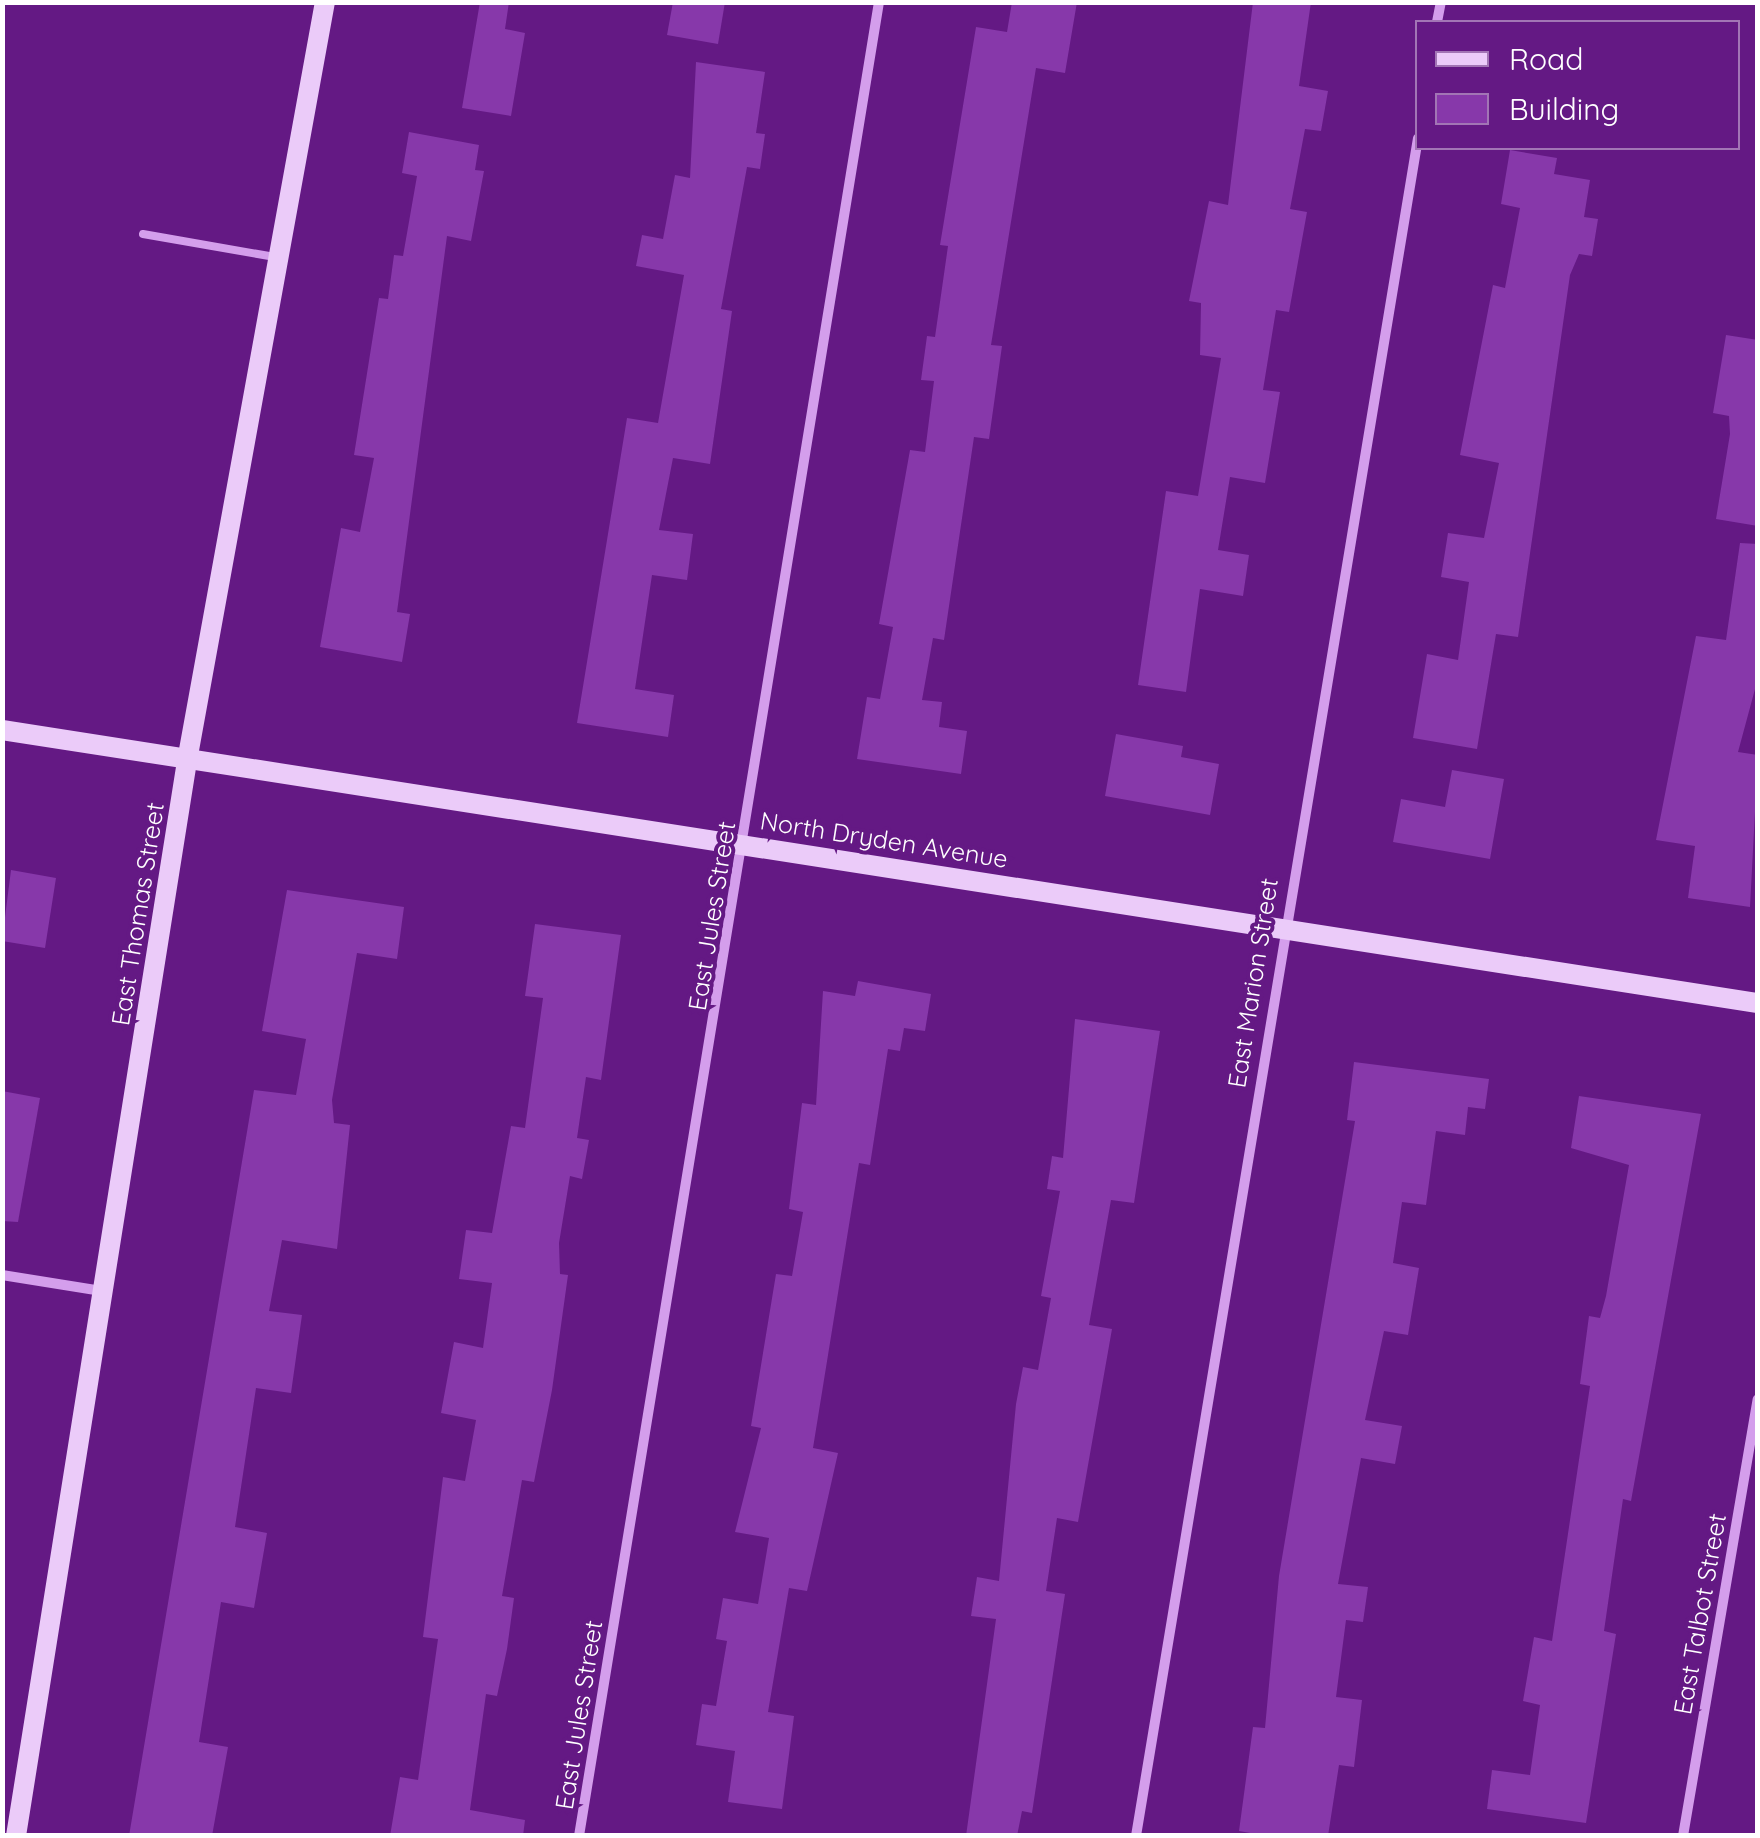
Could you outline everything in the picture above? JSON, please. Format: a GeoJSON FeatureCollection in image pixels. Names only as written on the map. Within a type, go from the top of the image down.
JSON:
{"type":"FeatureCollection","features":[{"type":"Feature","properties":{"kind":"street","name":"East Thomas Street"},"geometry":{"type":"LineString","coordinates":[[12,1826],[103,1291],[187,760],[325,2]]}},
{"type":"Feature","properties":{"kind":"street","name":"East Jules Street"},"geometry":{"type":"LineString","coordinates":[[579,1836],[745,842],[879,2]]}},
{"type":"Feature","properties":{"kind":"street","name":"East Marion Street"},"geometry":{"type":"LineString","coordinates":[[1136,1836],[1282,930],[1416,150]]}},
{"type":"Feature","properties":{"kind":"street","name":"North Dryden Avenue"},"geometry":{"type":"LineString","coordinates":[[2,730],[745,842],[1758,1003]]}},
{"type":"Feature","properties":{"kind":"street"},"geometry":{"type":"LineString","coordinates":[[2,1275],[103,1291]]}},
{"type":"Feature","properties":{"kind":"street","name":"East Talbot Street"},"geometry":{"type":"LineString","coordinates":[[1683,1836],[1758,1399]]}},
{"type":"Feature","properties":{"kind":"lane"},"geometry":{"type":"LineString","coordinates":[[143,234],[280,258]]}},
{"type":"Feature","properties":{"kind":"building"},"geometry":{"type":"Polygon","coordinates":[[[480,2],[509,2],[505,29],[525,33],[511,116],[462,108],[480,2]]]}},
{"type":"Feature","properties":{"kind":"building"},"geometry":{"type":"Polygon","coordinates":[[[673,2],[725,2],[718,44],[667,35],[673,2]]]}},
{"type":"Feature","properties":{"kind":"building"},"geometry":{"type":"Polygon","coordinates":[[[1012,2],[1077,2],[1065,73],[1036,68],[991,345],[1002,346],[989,439],[974,437],[944,640],[933,638],[922,700],[942,702],[939,727],[967,731],[961,774],[857,759],[867,697],[880,699],[893,627],[879,624],[910,450],[925,452],[934,381],[921,380],[927,336],[935,337],[948,246],[940,245],[976,27],[1007,32],[1012,2]]]}},
{"type":"Feature","properties":{"kind":"building"},"geometry":{"type":"Polygon","coordinates":[[[1253,2],[1311,2],[1299,86],[1328,91],[1321,131],[1305,129],[1290,209],[1307,212],[1289,312],[1276,310],[1263,390],[1280,392],[1265,483],[1230,477],[1218,550],[1249,555],[1243,596],[1200,589],[1186,692],[1138,685],[1166,491],[1198,496],[1221,358],[1200,355],[1201,303],[1189,301],[1209,201],[1228,205],[1253,2]]]}},
{"type":"Feature","properties":{"kind":"building"},"geometry":{"type":"Polygon","coordinates":[[[696,62],[765,72],[756,133],[765,134],[760,169],[747,167],[721,309],[732,311],[710,464],[673,458],[659,530],[693,534],[687,580],[652,575],[635,689],[674,695],[668,737],[577,723],[627,418],[658,423],[684,275],[636,266],[642,235],[663,239],[675,175],[690,178],[696,62]]]}},
{"type":"Feature","properties":{"kind":"building"},"geometry":{"type":"Polygon","coordinates":[[[409,132],[479,145],[475,170],[484,171],[471,241],[447,236],[397,612],[410,614],[402,662],[320,647],[341,528],[360,532],[374,458],[354,455],[379,298],[388,299],[394,255],[403,256],[417,176],[402,173],[409,132]]]}},
{"type":"Feature","properties":{"kind":"building"},"geometry":{"type":"Polygon","coordinates":[[[1510,150],[1557,158],[1554,174],[1590,180],[1584,217],[1598,219],[1592,256],[1579,254],[1570,275],[1518,637],[1496,634],[1477,749],[1413,738],[1427,654],[1458,660],[1469,582],[1441,577],[1448,533],[1484,538],[1499,463],[1460,455],[1493,285],[1505,288],[1520,208],[1501,204],[1510,150]]]}},
{"type":"Feature","properties":{"kind":"building"},"geometry":{"type":"Polygon","coordinates":[[[1726,335],[1758,340],[1758,526],[1716,519],[1730,434],[1729,416],[1713,413],[1726,335]]]}},
{"type":"Feature","properties":{"kind":"building"},"geometry":{"type":"Polygon","coordinates":[[[1740,543],[1758,544],[1758,678],[1738,752],[1758,755],[1750,907],[1688,898],[1695,846],[1656,840],[1696,636],[1726,640],[1740,543]]]}},
{"type":"Feature","properties":{"kind":"building"},"geometry":{"type":"Polygon","coordinates":[[[1116,734],[1183,746],[1181,757],[1219,764],[1210,815],[1105,796],[1116,734]]]}},
{"type":"Feature","properties":{"kind":"building"},"geometry":{"type":"Polygon","coordinates":[[[1452,770],[1504,779],[1490,859],[1393,842],[1401,799],[1445,807],[1452,770]]]}},
{"type":"Feature","properties":{"kind":"building"},"geometry":{"type":"Polygon","coordinates":[[[11,870],[56,878],[45,948],[2,941],[11,870]]]}},
{"type":"Feature","properties":{"kind":"building"},"geometry":{"type":"Polygon","coordinates":[[[287,890],[404,907],[397,959],[357,953],[332,1100],[334,1123],[350,1125],[337,1249],[282,1240],[269,1311],[302,1315],[291,1393],[256,1388],[235,1527],[267,1533],[254,1608],[221,1602],[199,1742],[228,1747],[212,1836],[129,1836],[254,1090],[296,1095],[306,1039],[262,1031],[287,890]]]}},
{"type":"Feature","properties":{"kind":"building"},"geometry":{"type":"Polygon","coordinates":[[[535,924],[621,935],[601,1080],[586,1077],[577,1138],[589,1140],[582,1179],[570,1176],[559,1243],[560,1274],[568,1275],[552,1390],[534,1482],[522,1480],[502,1596],[514,1598],[507,1649],[497,1696],[486,1694],[470,1810],[525,1820],[523,1836],[390,1836],[400,1777],[418,1780],[438,1639],[423,1637],[443,1477],[465,1481],[476,1420],[441,1413],[454,1342],[483,1348],[492,1283],[459,1279],[466,1230],[492,1233],[511,1126],[525,1128],[543,998],[525,996],[535,924]]]}},
{"type":"Feature","properties":{"kind":"building"},"geometry":{"type":"Polygon","coordinates":[[[858,981],[931,994],[925,1031],[904,1028],[900,1051],[888,1049],[870,1165],[859,1163],[813,1448],[838,1453],[807,1591],[789,1588],[768,1712],[794,1716],[782,1809],[728,1802],[735,1751],[696,1745],[702,1704],[716,1706],[727,1641],[716,1639],[723,1598],[758,1604],[769,1538],[735,1532],[761,1428],[751,1426],[776,1274],[792,1276],[803,1212],[789,1209],[802,1103],[816,1105],[823,991],[855,996],[858,981]]]}},
{"type":"Feature","properties":{"kind":"building"},"geometry":{"type":"Polygon","coordinates":[[[1075,1019],[1160,1031],[1134,1203],[1111,1200],[1089,1325],[1112,1329],[1078,1522],[1057,1518],[1046,1591],[1065,1594],[1032,1813],[1022,1811],[1017,1836],[966,1836],[996,1619],[971,1616],[977,1577],[999,1581],[1016,1404],[1023,1367],[1038,1370],[1051,1298],[1041,1296],[1060,1191],[1047,1189],[1052,1156],[1063,1158],[1075,1019]]]}},
{"type":"Feature","properties":{"kind":"building"},"geometry":{"type":"Polygon","coordinates":[[[1354,1062],[1489,1079],[1485,1109],[1468,1107],[1465,1135],[1436,1131],[1426,1205],[1402,1202],[1393,1263],[1419,1268],[1408,1335],[1384,1331],[1365,1420],[1402,1426],[1395,1464],[1361,1458],[1338,1584],[1368,1587],[1363,1622],[1346,1620],[1336,1697],[1362,1700],[1354,1767],[1339,1765],[1328,1836],[1267,1836],[1239,1831],[1253,1727],[1265,1728],[1279,1576],[1355,1121],[1347,1120],[1354,1062]]]}},
{"type":"Feature","properties":{"kind":"building"},"geometry":{"type":"Polygon","coordinates":[[[2,1091],[40,1098],[18,1222],[2,1221],[2,1091]]]}},
{"type":"Feature","properties":{"kind":"building"},"geometry":{"type":"Polygon","coordinates":[[[1579,1096],[1701,1114],[1631,1501],[1623,1499],[1604,1631],[1616,1634],[1586,1823],[1487,1809],[1492,1770],[1530,1775],[1540,1705],[1523,1701],[1534,1637],[1552,1641],[1590,1386],[1580,1384],[1589,1316],[1600,1318],[1606,1296],[1629,1165],[1571,1148],[1579,1096]]]}}]}
